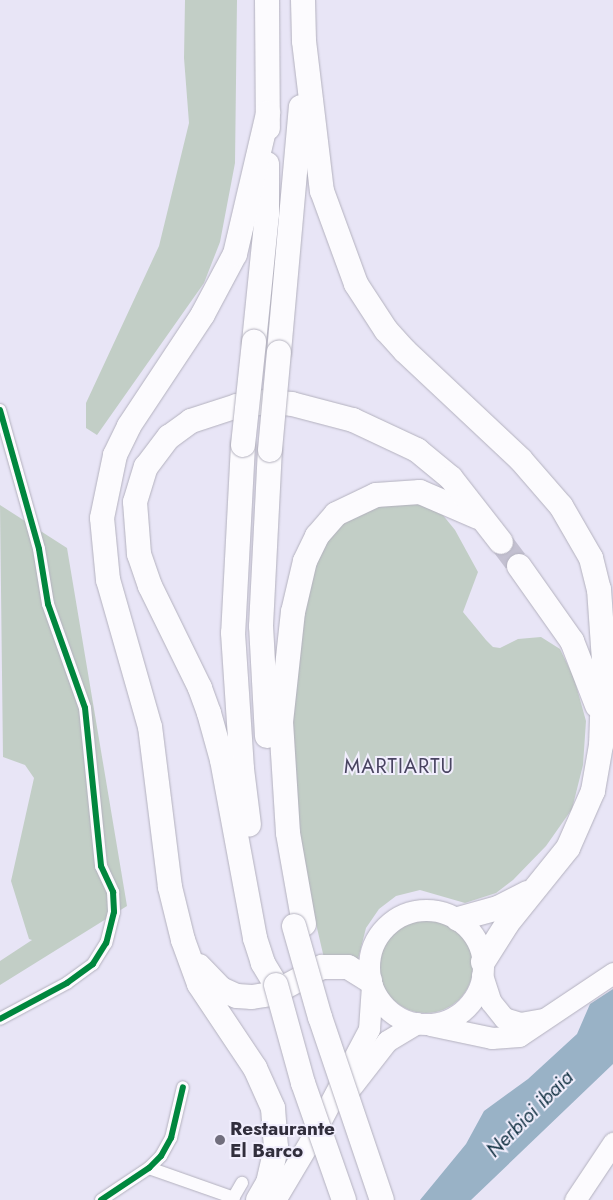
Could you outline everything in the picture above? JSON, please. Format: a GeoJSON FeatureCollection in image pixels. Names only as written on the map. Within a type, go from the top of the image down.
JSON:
{"type":"FeatureCollection","features":[{"type":"Feature","properties":{"kind":"highway"},"geometry":{"type":"LineString","coordinates":[[261,935],[242,769],[233,633],[243,445],[267,214],[268,0]]}},
{"type":"Feature","properties":{"kind":"highway"},"geometry":{"type":"LineString","coordinates":[[303,0],[304,42],[294,212],[270,450],[261,626],[269,774],[299,925],[320,994],[320,1017],[382,1200]]}},
{"type":"Feature","properties":{"kind":"highway"},"geometry":{"type":"LineString","coordinates":[[304,42],[322,191],[356,284],[386,330],[417,364],[541,481],[574,525],[592,558],[603,620],[602,721],[599,766],[582,821],[568,848],[536,888],[483,969]]}},
{"type":"Feature","properties":{"kind":"highway"},"geometry":{"type":"LineString","coordinates":[[258,1200],[268,1183],[276,1148],[273,1108],[255,1068],[199,984],[187,951],[170,887],[150,727],[108,580],[102,518],[113,463],[129,426],[203,314],[235,254],[268,114]]}},
{"type":"Feature","properties":{"kind":"highway"},"geometry":{"type":"LineString","coordinates":[[299,925],[282,774],[281,722],[292,612],[305,561],[316,536],[336,514],[358,500],[395,492],[420,492],[443,499],[479,517],[497,537],[451,478],[417,450],[352,420],[292,404],[265,402],[237,406],[191,421],[169,437],[146,467],[135,502],[139,554],[150,586],[200,688],[210,713],[261,935],[303,1083],[344,1200]]}},
{"type":"Feature","properties":{"kind":"highway"},"geometry":{"type":"LineString","coordinates":[[519,566],[572,641],[590,681],[602,721]]}},
{"type":"Feature","properties":{"kind":"highway"},"geometry":{"type":"LineString","coordinates":[[458,919],[498,908],[536,888]]}},
{"type":"Feature","properties":{"kind":"highway"},"geometry":{"type":"LineString","coordinates":[[187,951],[207,977],[237,996],[272,994],[322,967],[348,968],[371,983]]}},
{"type":"Feature","properties":{"kind":"main road"},"geometry":{"type":"LineString","coordinates":[[275,1200],[310,1141],[369,1029],[370,953],[375,940],[393,920],[419,910],[432,910],[458,919],[476,938],[491,1002],[504,1018],[528,1023],[557,1012]]}},
{"type":"Feature","properties":{"kind":"main road"},"geometry":{"type":"LineString","coordinates":[[310,1141],[379,1050],[399,1032],[420,1023],[444,1020],[462,1011],[478,989],[483,969]]}},
{"type":"Feature","properties":{"kind":"main road"},"geometry":{"type":"LineString","coordinates":[[371,983],[389,1010],[420,1023],[492,1038],[511,1038],[528,1033],[608,976]]}},
{"type":"Feature","properties":{"kind":"main road"},"geometry":{"type":"LineString","coordinates":[[575,1200],[613,1143]]}},
{"type":"Feature","properties":{"kind":"street"},"geometry":{"type":"LineString","coordinates":[[0,410],[39,549],[48,604],[85,708],[101,866],[113,892],[114,912],[106,943],[93,964],[67,983],[0,1019]]}},
{"type":"Feature","properties":{"kind":"street"},"geometry":{"type":"LineString","coordinates":[[101,1200],[149,1168],[161,1156],[170,1138],[183,1087]]}},
{"type":"Feature","properties":{"kind":"street"},"geometry":{"type":"LineString","coordinates":[[149,1168],[233,1199],[242,1182]]}},
{"type":"Feature","properties":{"kind":"shaded area"},"geometry":{"type":"Polygon","coordinates":[[[185,0],[237,0],[235,163],[220,242],[204,283],[97,435],[86,428],[86,403],[159,246],[189,123],[184,58],[185,0]]]}},
{"type":"Feature","properties":{"kind":"shaded area"},"geometry":{"type":"Polygon","coordinates":[[[393,501],[420,504],[442,514],[455,530],[478,572],[463,612],[493,647],[500,648],[518,639],[541,637],[560,649],[574,678],[586,721],[583,765],[572,809],[546,846],[513,880],[496,893],[465,903],[420,890],[396,896],[379,909],[366,928],[357,963],[324,958],[299,851],[290,718],[308,589],[323,542],[346,514],[393,501]]]}},
{"type":"Feature","properties":{"kind":"shaded area"},"geometry":{"type":"Polygon","coordinates":[[[0,505],[67,548],[127,906],[0,985],[0,961],[32,940],[29,939],[11,881],[34,778],[25,765],[3,757],[0,505]]]}},
{"type":"Feature","properties":{"kind":"shaded area"},"geometry":{"type":"Polygon","coordinates":[[[417,919],[435,919],[460,932],[470,948],[473,966],[470,984],[460,1000],[435,1013],[417,1013],[392,1000],[379,975],[379,957],[392,932],[417,919]]]}},
{"type":"Feature","properties":{"kind":"water","name":"Nerbioi ibaia"},"geometry":{"type":"Polygon","coordinates":[[[613,989],[613,1064],[471,1200],[420,1200],[466,1144],[484,1111],[528,1079],[577,1034],[590,1004],[613,989]]]}},
{"type":"Feature","properties":{"kind":"tunnel"},"geometry":{"type":"LineString","coordinates":[[501,542],[519,566]]}},
{"type":"Feature","properties":{"kind":"cycle path"},"geometry":{"type":"LineString","coordinates":[[0,410],[39,549],[48,604],[85,708],[101,866],[113,892],[114,912],[106,943],[93,964],[67,983],[0,1019]]}},
{"type":"Feature","properties":{"kind":"cycle path"},"geometry":{"type":"LineString","coordinates":[[101,1200],[149,1168],[161,1156],[171,1138],[183,1087]]}},
{"type":"Feature","properties":{"kind":"place","name":"Restaurante El Barco"},"geometry":{"type":"Point","coordinates":[220,1140]}},
{"type":"Feature","properties":{"kind":"district","name":"MARTIARTU"},"geometry":{"type":"Point","coordinates":[399,766]}}]}
